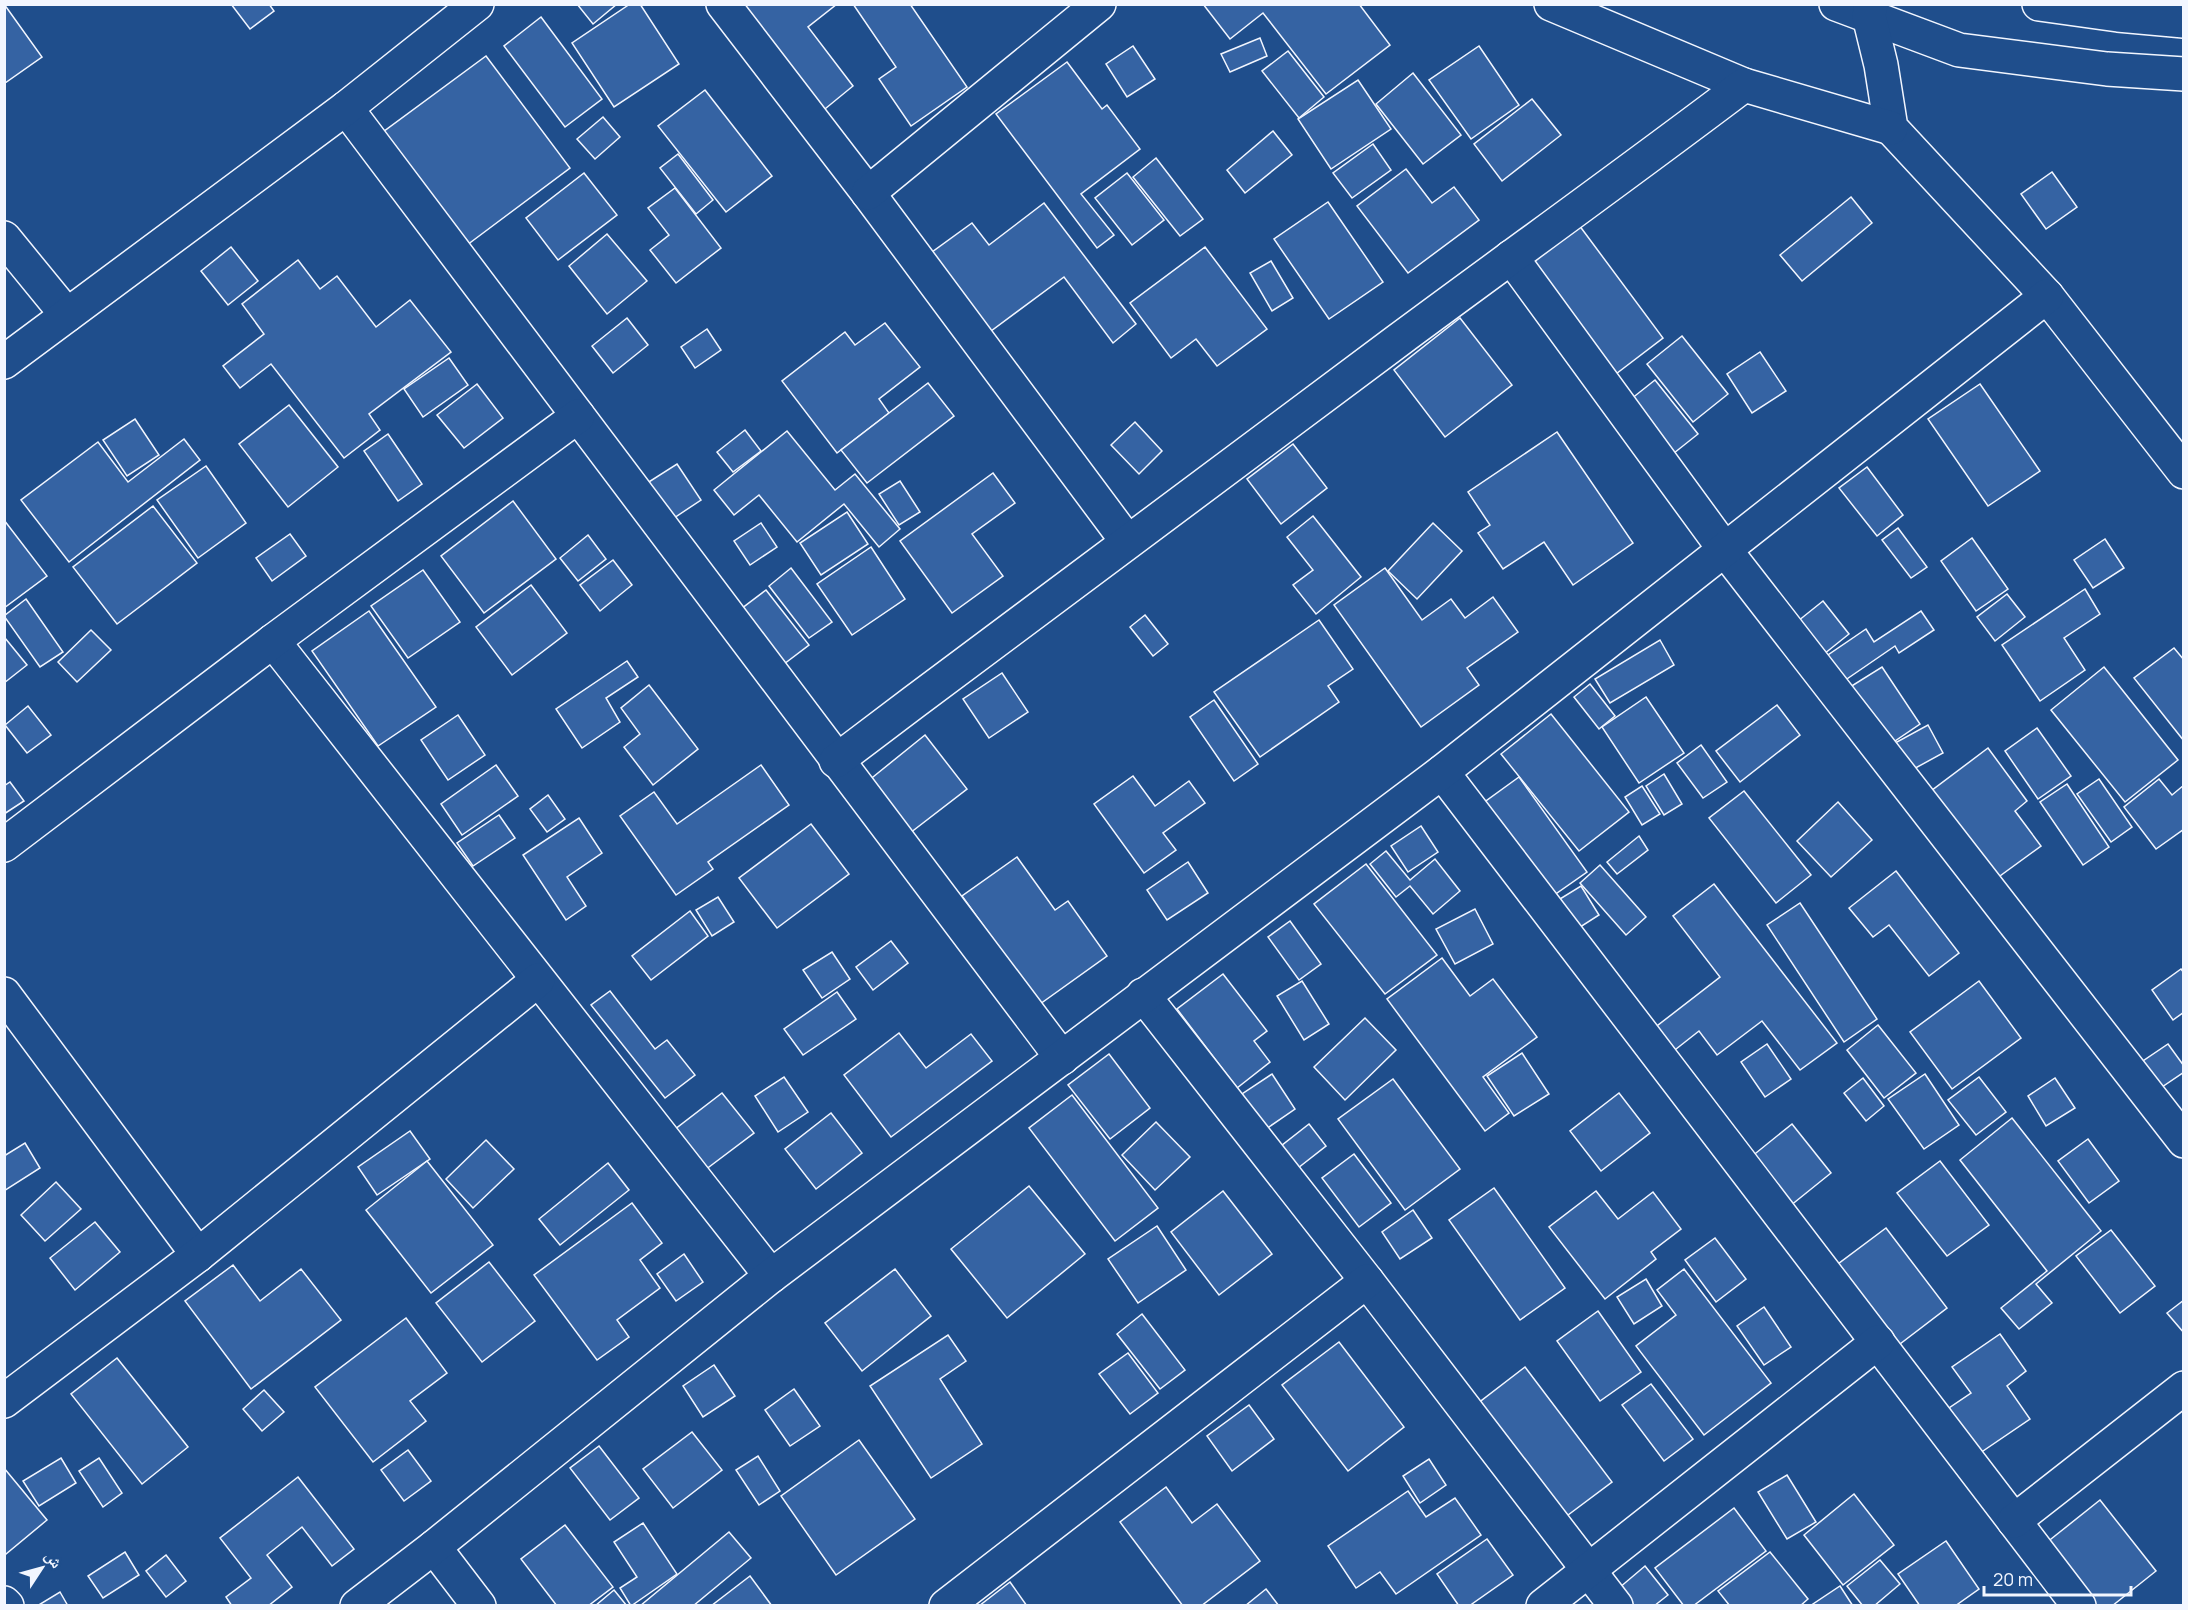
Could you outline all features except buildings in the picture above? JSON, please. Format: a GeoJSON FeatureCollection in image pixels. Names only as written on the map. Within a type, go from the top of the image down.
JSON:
{"type":"FeatureCollection","features":[{"type":"Feature","properties":{"kind":"street"},"geometry":{"type":"LineString","coordinates":[[4,362],[346,108],[477,4]]}},
{"type":"Feature","properties":{"kind":"street"},"geometry":{"type":"LineString","coordinates":[[723,4],[1127,541]]}},
{"type":"Feature","properties":{"kind":"street"},"geometry":{"type":"LineString","coordinates":[[868,194],[1099,4]]}},
{"type":"Feature","properties":{"kind":"street"},"geometry":{"type":"LineString","coordinates":[[1551,4],[1744,85],[1892,128],[2047,296],[2184,472]]}},
{"type":"Feature","properties":{"kind":"street"},"geometry":{"type":"LineString","coordinates":[[1836,4],[1870,10],[1959,50],[2108,69],[2184,74]]}},
{"type":"Feature","properties":{"kind":"street"},"geometry":{"type":"LineString","coordinates":[[2039,4],[2184,21]]}},
{"type":"Feature","properties":{"kind":"street"},"geometry":{"type":"LineString","coordinates":[[1870,10],[1892,128]]}},
{"type":"Feature","properties":{"kind":"street"},"geometry":{"type":"LineString","coordinates":[[836,761],[1127,541],[1638,166],[1744,85]]}},
{"type":"Feature","properties":{"kind":"street"},"geometry":{"type":"LineString","coordinates":[[346,108],[1062,1058]]}},
{"type":"Feature","properties":{"kind":"street"},"geometry":{"type":"LineString","coordinates":[[4,238],[67,315]]}},
{"type":"Feature","properties":{"kind":"street"},"geometry":{"type":"LineString","coordinates":[[1511,257],[1725,550],[2184,1141]]}},
{"type":"Feature","properties":{"kind":"street"},"geometry":{"type":"LineString","coordinates":[[357,1605],[434,1547],[771,1276],[1442,772],[2047,296]]}},
{"type":"Feature","properties":{"kind":"street"},"geometry":{"type":"LineString","coordinates":[[4,845],[273,641],[578,416]]}},
{"type":"Feature","properties":{"kind":"street"},"geometry":{"type":"LineString","coordinates":[[273,641],[771,1276]]}},
{"type":"Feature","properties":{"kind":"street"},"geometry":{"type":"LineString","coordinates":[[1442,772],[2079,1605]]}},
{"type":"Feature","properties":{"kind":"street"},"geometry":{"type":"LineString","coordinates":[[4,1401],[198,1255],[538,980]]}},
{"type":"Feature","properties":{"kind":"street"},"geometry":{"type":"LineString","coordinates":[[4,994],[198,1255]]}},
{"type":"Feature","properties":{"kind":"street"},"geometry":{"type":"LineString","coordinates":[[1143,995],[1616,1605]]}},
{"type":"Feature","properties":{"kind":"street"},"geometry":{"type":"LineString","coordinates":[[946,1605],[1367,1281]]}},
{"type":"Feature","properties":{"kind":"street"},"geometry":{"type":"LineString","coordinates":[[1543,1605],[1878,1342]]}},
{"type":"Feature","properties":{"kind":"street"},"geometry":{"type":"LineString","coordinates":[[2014,1521],[2184,1388]]}},
{"type":"Feature","properties":{"kind":"street"},"geometry":{"type":"LineString","coordinates":[[434,1547],[478,1605]]}}]}
